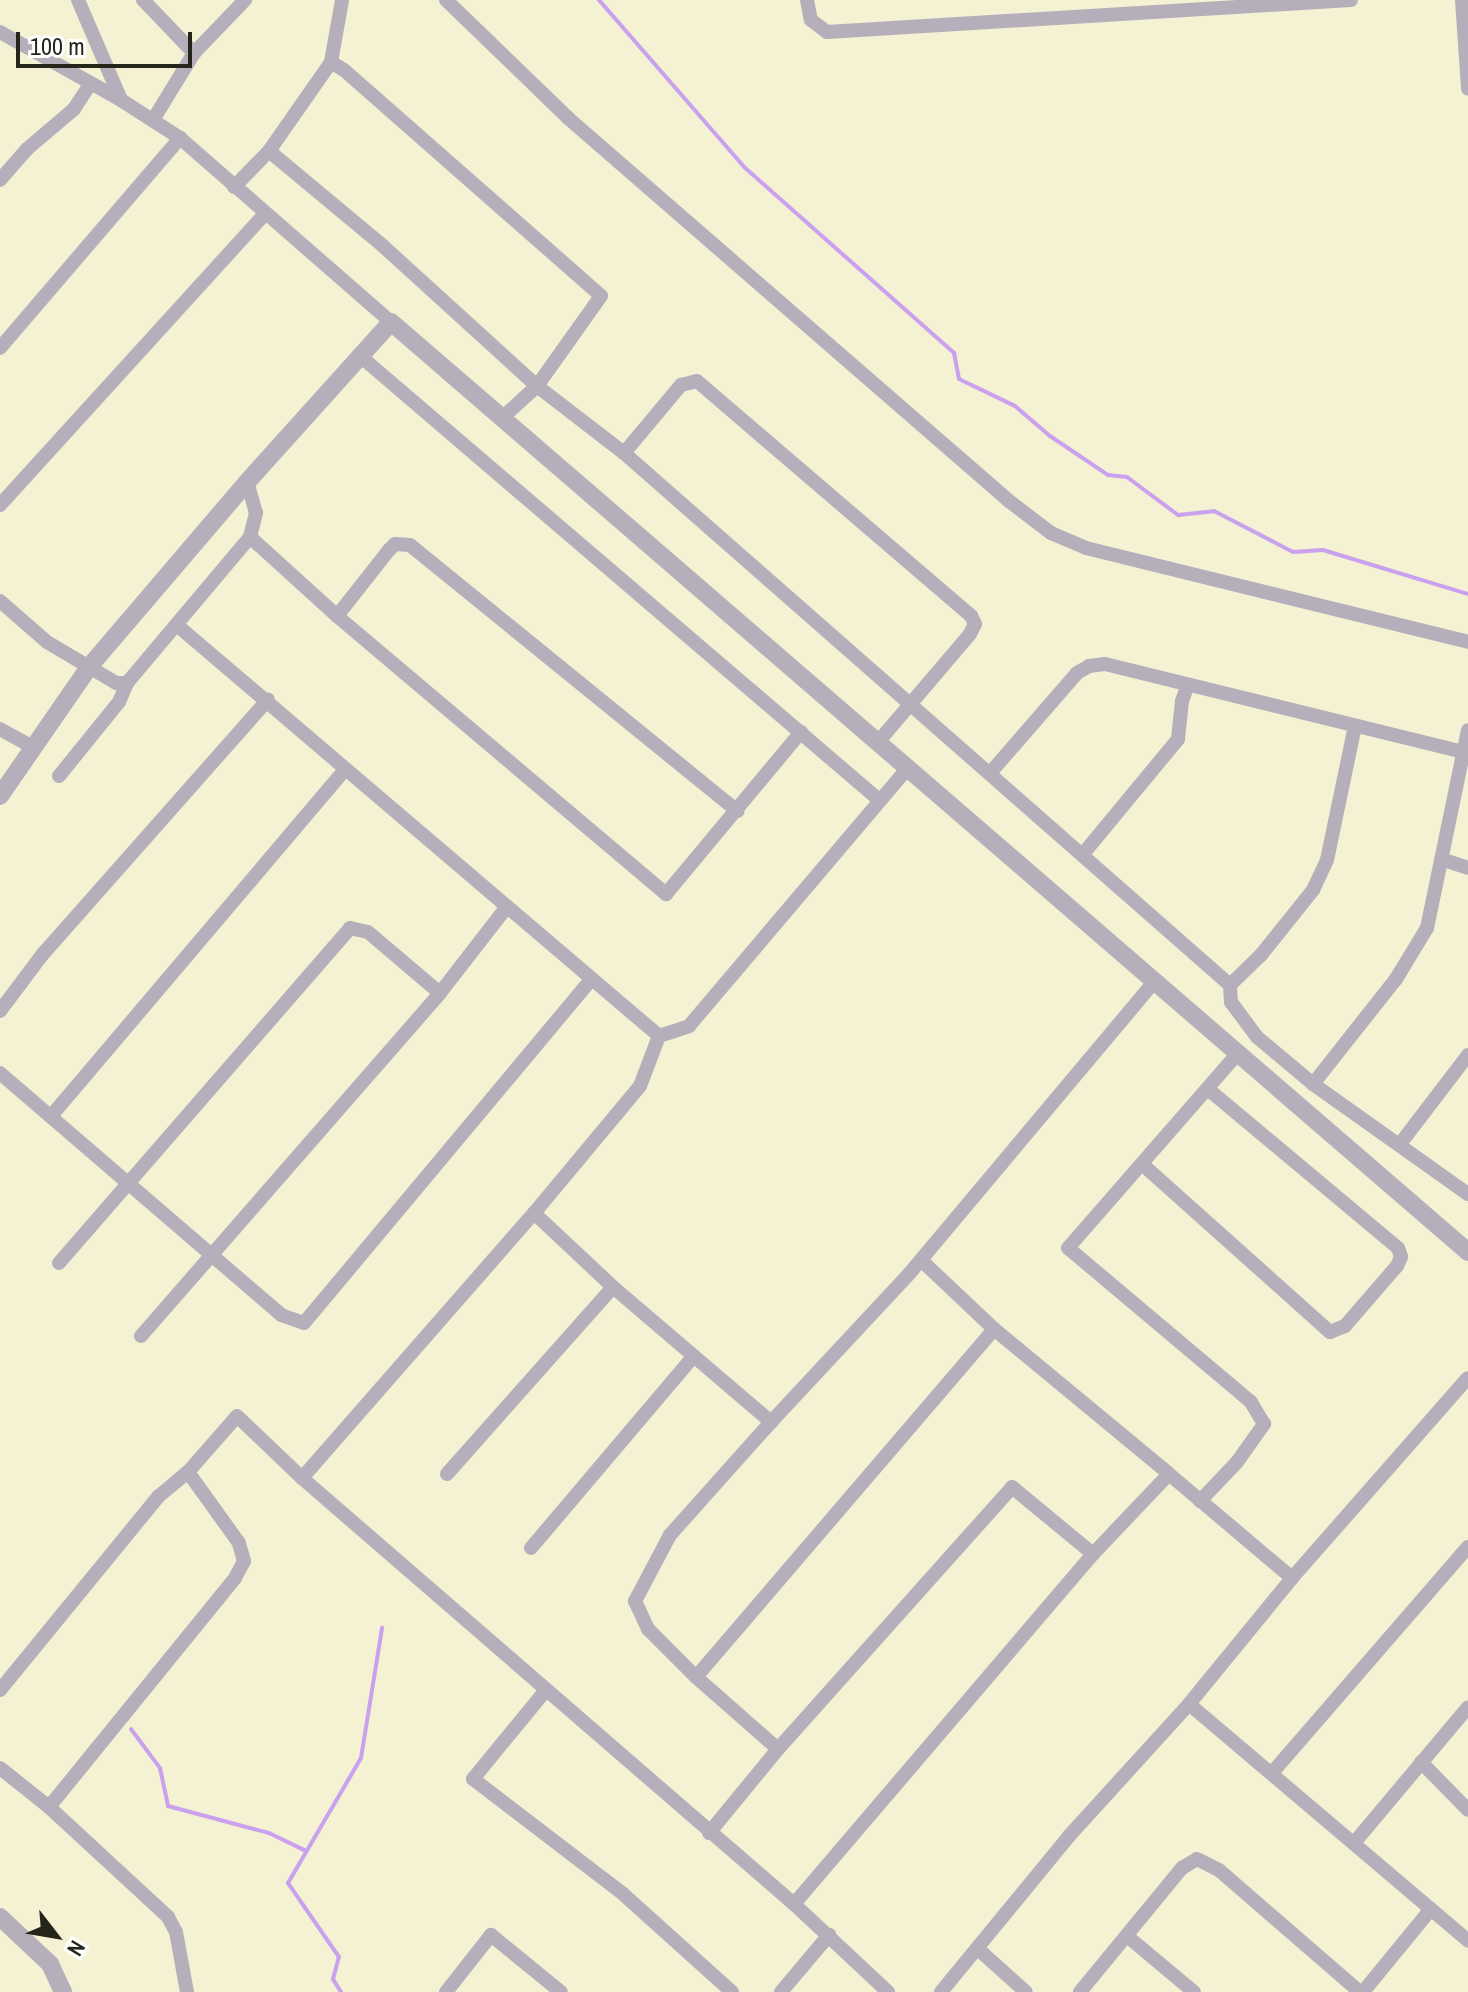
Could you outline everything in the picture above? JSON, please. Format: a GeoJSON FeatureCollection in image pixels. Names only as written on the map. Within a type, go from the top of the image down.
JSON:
{"type":"FeatureCollection","features":[{"type":"Feature","properties":{"kind":"street"},"geometry":{"type":"LineString","coordinates":[[78,0],[121,100]]}},
{"type":"Feature","properties":{"kind":"street"},"geometry":{"type":"LineString","coordinates":[[143,0],[194,53]]}},
{"type":"Feature","properties":{"kind":"street"},"geometry":{"type":"LineString","coordinates":[[153,120],[194,53],[245,0]]}},
{"type":"Feature","properties":{"kind":"street"},"geometry":{"type":"LineString","coordinates":[[234,187],[269,151],[331,62],[342,0]]}},
{"type":"Feature","properties":{"kind":"street"},"geometry":{"type":"LineString","coordinates":[[446,0],[568,118],[1009,501],[1051,533],[1086,548],[1468,642]]}},
{"type":"Feature","properties":{"kind":"street"},"geometry":{"type":"LineString","coordinates":[[807,0],[811,20],[827,32],[1351,0]]}},
{"type":"Feature","properties":{"kind":"street"},"geometry":{"type":"LineString","coordinates":[[1462,0],[1468,89]]}},
{"type":"Feature","properties":{"kind":"street"},"geometry":{"type":"LineString","coordinates":[[0,32],[121,100],[180,138],[1468,1252]]}},
{"type":"Feature","properties":{"kind":"street"},"geometry":{"type":"LineString","coordinates":[[331,62],[601,296],[537,386],[502,418]]}},
{"type":"Feature","properties":{"kind":"street"},"geometry":{"type":"LineString","coordinates":[[0,180],[27,149],[74,109],[90,84]]}},
{"type":"Feature","properties":{"kind":"street"},"geometry":{"type":"LineString","coordinates":[[0,348],[180,138]]}},
{"type":"Feature","properties":{"kind":"street"},"geometry":{"type":"LineString","coordinates":[[269,151],[383,246],[537,386],[624,453],[1230,985],[1231,1002],[1242,1021],[1313,1084],[1468,1194]]}},
{"type":"Feature","properties":{"kind":"street"},"geometry":{"type":"LineString","coordinates":[[0,505],[265,214]]}},
{"type":"Feature","properties":{"kind":"street"},"geometry":{"type":"LineString","coordinates":[[0,796],[89,667],[247,482],[391,322]]}},
{"type":"Feature","properties":{"kind":"street"},"geometry":{"type":"LineString","coordinates":[[359,355],[878,799]]}},
{"type":"Feature","properties":{"kind":"street"},"geometry":{"type":"LineString","coordinates":[[624,453],[681,385],[697,381],[971,616],[975,624],[970,634],[878,742]]}},
{"type":"Feature","properties":{"kind":"street"},"geometry":{"type":"LineString","coordinates":[[59,776],[119,702],[127,683],[250,537],[256,513],[247,482]]}},
{"type":"Feature","properties":{"kind":"street"},"geometry":{"type":"LineString","coordinates":[[250,537],[337,616],[666,894],[801,732]]}},
{"type":"Feature","properties":{"kind":"street"},"geometry":{"type":"LineString","coordinates":[[337,616],[395,544],[410,545],[737,811]]}},
{"type":"Feature","properties":{"kind":"street"},"geometry":{"type":"LineString","coordinates":[[0,601],[47,642],[116,683],[127,683]]}},
{"type":"Feature","properties":{"kind":"street"},"geometry":{"type":"LineString","coordinates":[[178,626],[659,1036]]}},
{"type":"Feature","properties":{"kind":"street"},"geometry":{"type":"LineString","coordinates":[[991,772],[1077,673],[1089,666],[1105,664],[1187,687],[1462,752]]}},
{"type":"Feature","properties":{"kind":"street"},"geometry":{"type":"LineString","coordinates":[[1083,854],[1178,739],[1182,701],[1187,687]]}},
{"type":"Feature","properties":{"kind":"street"},"geometry":{"type":"LineString","coordinates":[[0,1011],[42,955],[268,700]]}},
{"type":"Feature","properties":{"kind":"street"},"geometry":{"type":"LineString","coordinates":[[1230,985],[1261,955],[1313,890],[1327,860],[1355,726]]}},
{"type":"Feature","properties":{"kind":"street"},"geometry":{"type":"LineString","coordinates":[[0,729],[33,747]]}},
{"type":"Feature","properties":{"kind":"street"},"geometry":{"type":"LineString","coordinates":[[1313,1084],[1396,979],[1427,928],[1444,860],[1468,730]]}},
{"type":"Feature","properties":{"kind":"street"},"geometry":{"type":"LineString","coordinates":[[52,1115],[345,769]]}},
{"type":"Feature","properties":{"kind":"street"},"geometry":{"type":"LineString","coordinates":[[659,1036],[689,1026],[878,799],[907,769]]}},
{"type":"Feature","properties":{"kind":"street"},"geometry":{"type":"LineString","coordinates":[[1444,860],[1468,868]]}},
{"type":"Feature","properties":{"kind":"street"},"geometry":{"type":"LineString","coordinates":[[141,1336],[440,993],[506,908]]}},
{"type":"Feature","properties":{"kind":"street"},"geometry":{"type":"LineString","coordinates":[[59,1263],[350,928],[368,932],[440,993]]}},
{"type":"Feature","properties":{"kind":"street"},"geometry":{"type":"LineString","coordinates":[[0,1073],[214,1254],[281,1315],[299,1323],[310,1320],[591,980]]}},
{"type":"Feature","properties":{"kind":"street"},"geometry":{"type":"LineString","coordinates":[[778,1749],[696,1677],[648,1629],[635,1601],[670,1535],[921,1260],[1155,981]]}},
{"type":"Feature","properties":{"kind":"street"},"geometry":{"type":"LineString","coordinates":[[302,1478],[534,1213],[640,1086],[659,1036]]}},
{"type":"Feature","properties":{"kind":"street"},"geometry":{"type":"LineString","coordinates":[[1200,1501],[1237,1462],[1264,1424],[1251,1402],[1068,1248],[1237,1054]]}},
{"type":"Feature","properties":{"kind":"street"},"geometry":{"type":"LineString","coordinates":[[1400,1144],[1468,1055]]}},
{"type":"Feature","properties":{"kind":"street"},"geometry":{"type":"LineString","coordinates":[[1142,1164],[1330,1332],[1338,1332],[1356,1314],[1397,1266],[1401,1257],[1398,1248],[1208,1089]]}},
{"type":"Feature","properties":{"kind":"street"},"geometry":{"type":"LineString","coordinates":[[534,1213],[613,1287],[771,1422]]}},
{"type":"Feature","properties":{"kind":"street"},"geometry":{"type":"LineString","coordinates":[[921,1260],[994,1329],[1292,1578]]}},
{"type":"Feature","properties":{"kind":"street"},"geometry":{"type":"LineString","coordinates":[[447,1474],[613,1287]]}},
{"type":"Feature","properties":{"kind":"street"},"geometry":{"type":"LineString","coordinates":[[696,1677],[994,1329]]}},
{"type":"Feature","properties":{"kind":"street"},"geometry":{"type":"LineString","coordinates":[[531,1548],[693,1357]]}},
{"type":"Feature","properties":{"kind":"street"},"geometry":{"type":"LineString","coordinates":[[941,1992],[1069,1836],[1189,1704],[1292,1578],[1468,1378]]}},
{"type":"Feature","properties":{"kind":"street"},"geometry":{"type":"LineString","coordinates":[[0,1690],[159,1496],[188,1472],[237,1416],[302,1478],[794,1904],[888,1992]]}},
{"type":"Feature","properties":{"kind":"street"},"geometry":{"type":"LineString","coordinates":[[49,1807],[235,1578],[244,1561],[239,1543],[188,1472]]}},
{"type":"Feature","properties":{"kind":"street"},"geometry":{"type":"LineString","coordinates":[[794,1904],[1093,1554],[1169,1474]]}},
{"type":"Feature","properties":{"kind":"street"},"geometry":{"type":"LineString","coordinates":[[709,1833],[778,1749],[1012,1487],[1093,1554]]}},
{"type":"Feature","properties":{"kind":"street"},"geometry":{"type":"LineString","coordinates":[[1272,1773],[1468,1547]]}},
{"type":"Feature","properties":{"kind":"street"},"geometry":{"type":"LineString","coordinates":[[546,1690],[473,1779],[622,1893],[732,1992]]}},
{"type":"Feature","properties":{"kind":"street"},"geometry":{"type":"LineString","coordinates":[[1189,1704],[1468,1941]]}},
{"type":"Feature","properties":{"kind":"street"},"geometry":{"type":"LineString","coordinates":[[1354,1843],[1468,1707]]}},
{"type":"Feature","properties":{"kind":"street"},"geometry":{"type":"LineString","coordinates":[[1421,1762],[1468,1810]]}},
{"type":"Feature","properties":{"kind":"street"},"geometry":{"type":"LineString","coordinates":[[0,1768],[49,1807],[168,1917],[176,1932],[187,1992]]}},
{"type":"Feature","properties":{"kind":"street"},"geometry":{"type":"LineString","coordinates":[[1080,1992],[1182,1868],[1197,1859],[1219,1870],[1362,1992],[1431,1909]]}},
{"type":"Feature","properties":{"kind":"street"},"geometry":{"type":"LineString","coordinates":[[0,1917],[50,1964],[63,1992]]}},
{"type":"Feature","properties":{"kind":"street"},"geometry":{"type":"LineString","coordinates":[[446,1992],[491,1935],[561,1992]]}},
{"type":"Feature","properties":{"kind":"street"},"geometry":{"type":"LineString","coordinates":[[781,1992],[829,1935]]}},
{"type":"Feature","properties":{"kind":"street"},"geometry":{"type":"LineString","coordinates":[[1127,1936],[1194,1992]]}},
{"type":"Feature","properties":{"kind":"street"},"geometry":{"type":"LineString","coordinates":[[978,1949],[1026,1992]]}},
{"type":"Feature","properties":{"kind":"waterway"},"geometry":{"type":"LineString","coordinates":[[599,0],[744,167],[954,353],[959,379],[1015,406],[1050,436],[1108,475],[1127,477],[1178,515],[1214,511],[1293,552],[1323,550],[1468,594]]}},
{"type":"Feature","properties":{"kind":"waterway"},"geometry":{"type":"LineString","coordinates":[[341,1992],[333,1979],[339,1957],[288,1883],[361,1758],[382,1628]]}},
{"type":"Feature","properties":{"kind":"waterway"},"geometry":{"type":"LineString","coordinates":[[131,1729],[160,1768],[168,1806],[269,1833],[306,1851]]}}]}
